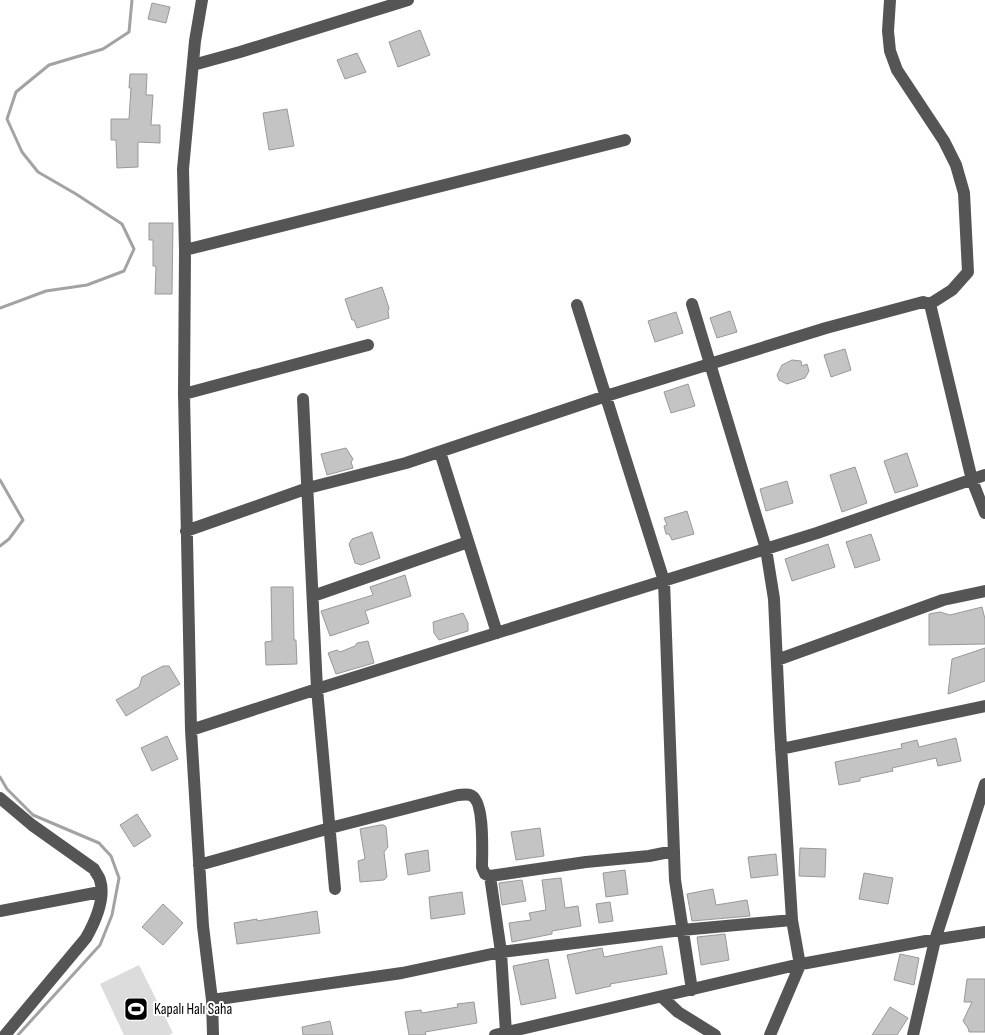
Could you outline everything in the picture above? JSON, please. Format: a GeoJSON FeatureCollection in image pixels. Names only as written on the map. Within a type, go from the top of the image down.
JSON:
{"type":"FeatureCollection","features":[{"type":"Feature","properties":{"kind":"street"},"geometry":{"type":"LineString","coordinates":[[202,0],[193,65],[183,169],[185,250],[184,394],[191,730],[202,926],[212,1000],[213,1035]]}},
{"type":"Feature","properties":{"kind":"street"},"geometry":{"type":"LineString","coordinates":[[193,65],[408,0]]}},
{"type":"Feature","properties":{"kind":"street"},"geometry":{"type":"LineString","coordinates":[[186,531],[308,488],[406,463],[606,396],[826,328],[922,302],[930,304],[952,290],[968,272],[964,193],[956,165],[944,141],[897,70],[890,51],[888,31],[890,0]]}},
{"type":"Feature","properties":{"kind":"street"},"geometry":{"type":"LineString","coordinates":[[185,250],[625,140]]}},
{"type":"Feature","properties":{"kind":"street"},"geometry":{"type":"LineString","coordinates":[[577,304],[664,581],[675,880],[692,990]]}},
{"type":"Feature","properties":{"kind":"street"},"geometry":{"type":"LineString","coordinates":[[692,304],[766,549],[774,599],[792,920],[800,965],[770,1035]]}},
{"type":"Feature","properties":{"kind":"street"},"geometry":{"type":"LineString","coordinates":[[930,304],[972,480],[985,513]]}},
{"type":"Feature","properties":{"kind":"street"},"geometry":{"type":"LineString","coordinates":[[184,394],[368,346]]}},
{"type":"Feature","properties":{"kind":"street"},"geometry":{"type":"LineString","coordinates":[[303,399],[317,689],[335,888]]}},
{"type":"Feature","properties":{"kind":"street"},"geometry":{"type":"LineString","coordinates":[[440,452],[497,633]]}},
{"type":"Feature","properties":{"kind":"street"},"geometry":{"type":"LineString","coordinates":[[191,730],[766,549],[985,475]]}},
{"type":"Feature","properties":{"kind":"street"},"geometry":{"type":"LineString","coordinates":[[313,596],[468,542]]}},
{"type":"Feature","properties":{"kind":"street"},"geometry":{"type":"LineString","coordinates":[[777,660],[943,600],[985,591]]}},
{"type":"Feature","properties":{"kind":"street"},"geometry":{"type":"LineString","coordinates":[[781,749],[985,706]]}},
{"type":"Feature","properties":{"kind":"street"},"geometry":{"type":"LineString","coordinates":[[913,1035],[935,940],[985,784]]}},
{"type":"Feature","properties":{"kind":"street"},"geometry":{"type":"LineString","coordinates":[[199,865],[330,828],[458,796],[470,795],[476,799],[481,809],[482,867],[485,874],[490,876],[586,862],[650,856],[674,850]]}},
{"type":"Feature","properties":{"kind":"street"},"geometry":{"type":"LineString","coordinates":[[0,798],[32,825],[94,869],[100,880],[96,920],[86,938],[5,1035]]}},
{"type":"Feature","properties":{"kind":"street"},"geometry":{"type":"LineString","coordinates":[[490,876],[502,952],[501,1034],[800,965],[985,932]]}},
{"type":"Feature","properties":{"kind":"street"},"geometry":{"type":"LineString","coordinates":[[0,911],[100,892]]}},
{"type":"Feature","properties":{"kind":"street"},"geometry":{"type":"LineString","coordinates":[[212,1000],[402,972],[502,952],[682,930],[792,920]]}},
{"type":"Feature","properties":{"kind":"street"},"geometry":{"type":"LineString","coordinates":[[662,997],[678,1012],[714,1035]]}},
{"type":"Feature","properties":{"kind":"street"},"geometry":{"type":"LineString","coordinates":[[534,1026],[548,1035]]}},
{"type":"Feature","properties":{"kind":"shaded area","name":"Kapalı Halı Saha"},"geometry":{"type":"Polygon","coordinates":[[[139,965],[173,1033],[169,1035],[124,1035],[100,984],[139,965]]]}},
{"type":"Feature","properties":{"kind":"building"},"geometry":{"type":"Polygon","coordinates":[[[152,3],[170,7],[166,23],[148,19],[152,3]]]}},
{"type":"Feature","properties":{"kind":"building"},"geometry":{"type":"Polygon","coordinates":[[[420,30],[430,55],[398,67],[389,42],[420,30]]]}},
{"type":"Feature","properties":{"kind":"building"},"geometry":{"type":"Polygon","coordinates":[[[357,53],[366,72],[345,79],[337,60],[357,53]]]}},
{"type":"Feature","properties":{"kind":"building"},"geometry":{"type":"Polygon","coordinates":[[[130,74],[147,74],[146,95],[153,95],[151,125],[160,125],[160,143],[138,142],[138,167],[117,168],[116,140],[111,140],[111,119],[129,119],[130,74]]]}},
{"type":"Feature","properties":{"kind":"building"},"geometry":{"type":"Polygon","coordinates":[[[287,109],[294,146],[269,150],[263,113],[287,109]]]}},
{"type":"Feature","properties":{"kind":"building"},"geometry":{"type":"Polygon","coordinates":[[[149,223],[173,223],[172,294],[155,294],[156,266],[153,266],[153,240],[149,240],[149,223]]]}},
{"type":"Feature","properties":{"kind":"building"},"geometry":{"type":"Polygon","coordinates":[[[382,287],[389,308],[389,318],[357,328],[354,320],[352,320],[345,299],[382,287]]]}},
{"type":"Feature","properties":{"kind":"building"},"geometry":{"type":"Polygon","coordinates":[[[730,311],[737,332],[717,338],[710,318],[730,311]]]}},
{"type":"Feature","properties":{"kind":"building"},"geometry":{"type":"Polygon","coordinates":[[[676,312],[683,333],[655,342],[648,321],[676,312]]]}},
{"type":"Feature","properties":{"kind":"building"},"geometry":{"type":"Polygon","coordinates":[[[845,349],[851,370],[831,377],[824,355],[845,349]]]}},
{"type":"Feature","properties":{"kind":"building"},"geometry":{"type":"Polygon","coordinates":[[[792,360],[801,361],[802,366],[807,364],[809,371],[805,378],[787,384],[779,380],[777,375],[782,365],[792,360]]]}},
{"type":"Feature","properties":{"kind":"building"},"geometry":{"type":"Polygon","coordinates":[[[688,384],[695,406],[671,413],[664,392],[688,384]]]}},
{"type":"Feature","properties":{"kind":"building"},"geometry":{"type":"Polygon","coordinates":[[[346,448],[353,459],[351,462],[353,468],[327,475],[321,454],[346,448]]]}},
{"type":"Feature","properties":{"kind":"building"},"geometry":{"type":"Polygon","coordinates":[[[907,453],[918,486],[895,493],[884,461],[907,453]]]}},
{"type":"Feature","properties":{"kind":"building"},"geometry":{"type":"Polygon","coordinates":[[[855,467],[867,503],[842,512],[830,475],[855,467]]]}},
{"type":"Feature","properties":{"kind":"building"},"geometry":{"type":"Polygon","coordinates":[[[787,481],[793,503],[766,511],[760,489],[787,481]]]}},
{"type":"Feature","properties":{"kind":"building"},"geometry":{"type":"Polygon","coordinates":[[[687,511],[694,534],[672,540],[669,534],[666,534],[664,526],[667,525],[664,518],[687,511]]]}},
{"type":"Feature","properties":{"kind":"building"},"geometry":{"type":"Polygon","coordinates":[[[372,532],[380,558],[361,565],[355,563],[349,544],[352,539],[372,532]]]}},
{"type":"Feature","properties":{"kind":"building"},"geometry":{"type":"Polygon","coordinates":[[[871,534],[880,560],[855,568],[846,542],[871,534]]]}},
{"type":"Feature","properties":{"kind":"building"},"geometry":{"type":"Polygon","coordinates":[[[828,544],[835,567],[792,581],[785,559],[828,544]]]}},
{"type":"Feature","properties":{"kind":"building"},"geometry":{"type":"Polygon","coordinates":[[[405,575],[411,596],[365,611],[369,623],[330,636],[321,611],[373,595],[370,587],[405,575]]]}},
{"type":"Feature","properties":{"kind":"building"},"geometry":{"type":"Polygon","coordinates":[[[271,587],[293,587],[294,640],[296,640],[297,664],[266,665],[265,642],[272,641],[271,587]]]}},
{"type":"Feature","properties":{"kind":"building"},"geometry":{"type":"Polygon","coordinates":[[[982,607],[985,619],[985,644],[929,645],[929,614],[940,612],[950,615],[982,607]]]}},
{"type":"Feature","properties":{"kind":"building"},"geometry":{"type":"Polygon","coordinates":[[[463,613],[468,623],[468,631],[439,640],[434,633],[433,622],[463,613]]]}},
{"type":"Feature","properties":{"kind":"building"},"geometry":{"type":"Polygon","coordinates":[[[368,641],[374,663],[336,674],[328,653],[337,650],[340,652],[355,646],[357,643],[368,641]]]}},
{"type":"Feature","properties":{"kind":"building"},"geometry":{"type":"Polygon","coordinates":[[[985,648],[985,681],[948,694],[952,659],[985,648]]]}},
{"type":"Feature","properties":{"kind":"building"},"geometry":{"type":"Polygon","coordinates":[[[163,666],[169,666],[180,684],[126,716],[116,700],[139,687],[142,677],[163,666]]]}},
{"type":"Feature","properties":{"kind":"building"},"geometry":{"type":"Polygon","coordinates":[[[167,736],[178,759],[152,771],[141,748],[167,736]]]}},
{"type":"Feature","properties":{"kind":"building"},"geometry":{"type":"Polygon","coordinates":[[[956,738],[961,761],[938,766],[936,758],[892,768],[893,771],[860,778],[860,781],[839,785],[835,762],[902,748],[901,744],[917,740],[919,747],[956,738]]]}},
{"type":"Feature","properties":{"kind":"building"},"geometry":{"type":"Polygon","coordinates":[[[137,814],[151,836],[134,847],[120,825],[137,814]]]}},
{"type":"Feature","properties":{"kind":"building"},"geometry":{"type":"Polygon","coordinates":[[[380,825],[386,827],[388,847],[384,852],[387,877],[384,880],[360,882],[358,861],[365,859],[360,829],[380,825]]]}},
{"type":"Feature","properties":{"kind":"building"},"geometry":{"type":"Polygon","coordinates":[[[540,828],[544,856],[516,860],[511,832],[540,828]]]}},
{"type":"Feature","properties":{"kind":"building"},"geometry":{"type":"Polygon","coordinates":[[[800,848],[826,849],[825,877],[799,876],[800,848]]]}},
{"type":"Feature","properties":{"kind":"building"},"geometry":{"type":"Polygon","coordinates":[[[428,850],[430,871],[408,875],[405,854],[428,850]]]}},
{"type":"Feature","properties":{"kind":"building"},"geometry":{"type":"Polygon","coordinates":[[[776,854],[778,875],[751,878],[748,857],[776,854]]]}},
{"type":"Feature","properties":{"kind":"building"},"geometry":{"type":"Polygon","coordinates":[[[625,870],[628,894],[606,897],[603,873],[625,870]]]}},
{"type":"Feature","properties":{"kind":"building"},"geometry":{"type":"Polygon","coordinates":[[[864,873],[893,878],[888,904],[859,899],[864,873]]]}},
{"type":"Feature","properties":{"kind":"building"},"geometry":{"type":"Polygon","coordinates":[[[561,878],[565,908],[578,906],[581,926],[552,931],[552,934],[512,942],[509,923],[531,920],[529,913],[546,910],[542,880],[561,878]]]}},
{"type":"Feature","properties":{"kind":"building"},"geometry":{"type":"Polygon","coordinates":[[[522,880],[526,901],[502,905],[499,883],[522,880]]]}},
{"type":"Feature","properties":{"kind":"building"},"geometry":{"type":"Polygon","coordinates":[[[713,889],[716,905],[747,900],[750,916],[692,921],[687,894],[713,889]]]}},
{"type":"Feature","properties":{"kind":"building"},"geometry":{"type":"Polygon","coordinates":[[[462,892],[465,914],[431,919],[429,897],[462,892]]]}},
{"type":"Feature","properties":{"kind":"building"},"geometry":{"type":"Polygon","coordinates":[[[610,902],[613,921],[599,923],[596,904],[610,902]]]}},
{"type":"Feature","properties":{"kind":"building"},"geometry":{"type":"Polygon","coordinates":[[[163,904],[183,923],[163,945],[142,927],[163,904]]]}},
{"type":"Feature","properties":{"kind":"building"},"geometry":{"type":"Polygon","coordinates":[[[317,911],[320,933],[237,944],[234,923],[317,911]]]}},
{"type":"Feature","properties":{"kind":"building"},"geometry":{"type":"Polygon","coordinates":[[[725,934],[729,960],[701,965],[697,937],[725,934]]]}},
{"type":"Feature","properties":{"kind":"building"},"geometry":{"type":"Polygon","coordinates":[[[662,946],[667,974],[610,984],[611,986],[576,994],[567,955],[602,948],[604,957],[662,946]]]}},
{"type":"Feature","properties":{"kind":"building"},"geometry":{"type":"Polygon","coordinates":[[[900,954],[919,958],[914,985],[894,980],[900,954]]]}},
{"type":"Feature","properties":{"kind":"building"},"geometry":{"type":"Polygon","coordinates":[[[548,959],[556,998],[521,1005],[513,966],[548,959]]]}},
{"type":"Feature","properties":{"kind":"building"},"geometry":{"type":"Polygon","coordinates":[[[967,979],[985,979],[985,1032],[969,1032],[963,1021],[972,1002],[964,1002],[967,979]]]}},
{"type":"Feature","properties":{"kind":"building"},"geometry":{"type":"Polygon","coordinates":[[[474,1002],[477,1023],[425,1032],[426,1035],[409,1035],[405,1012],[421,1010],[422,1013],[458,1007],[457,1004],[474,1002]]]}},
{"type":"Feature","properties":{"kind":"building"},"geometry":{"type":"Polygon","coordinates":[[[890,1007],[908,1018],[897,1035],[872,1035],[890,1007]]]}},
{"type":"Feature","properties":{"kind":"building"},"geometry":{"type":"Polygon","coordinates":[[[330,1021],[333,1035],[303,1035],[302,1027],[330,1021]]]}},
{"type":"Feature","properties":{"kind":"waterway"},"geometry":{"type":"LineString","coordinates":[[0,308],[46,291],[87,285],[124,271],[134,249],[122,224],[38,172],[22,152],[7,119],[16,92],[49,65],[103,49],[129,32],[132,0]]}},
{"type":"Feature","properties":{"kind":"waterway"},"geometry":{"type":"LineString","coordinates":[[0,480],[23,520],[9,539],[0,546]]}},
{"type":"Feature","properties":{"kind":"waterway"},"geometry":{"type":"LineString","coordinates":[[0,777],[7,789],[33,815],[99,843],[111,856],[119,878],[112,915],[100,945],[18,1035]]}},
{"type":"Feature","properties":{"kind":"place","name":"Kapalı Halı Saha"},"geometry":{"type":"Point","coordinates":[136,1009]}}]}
